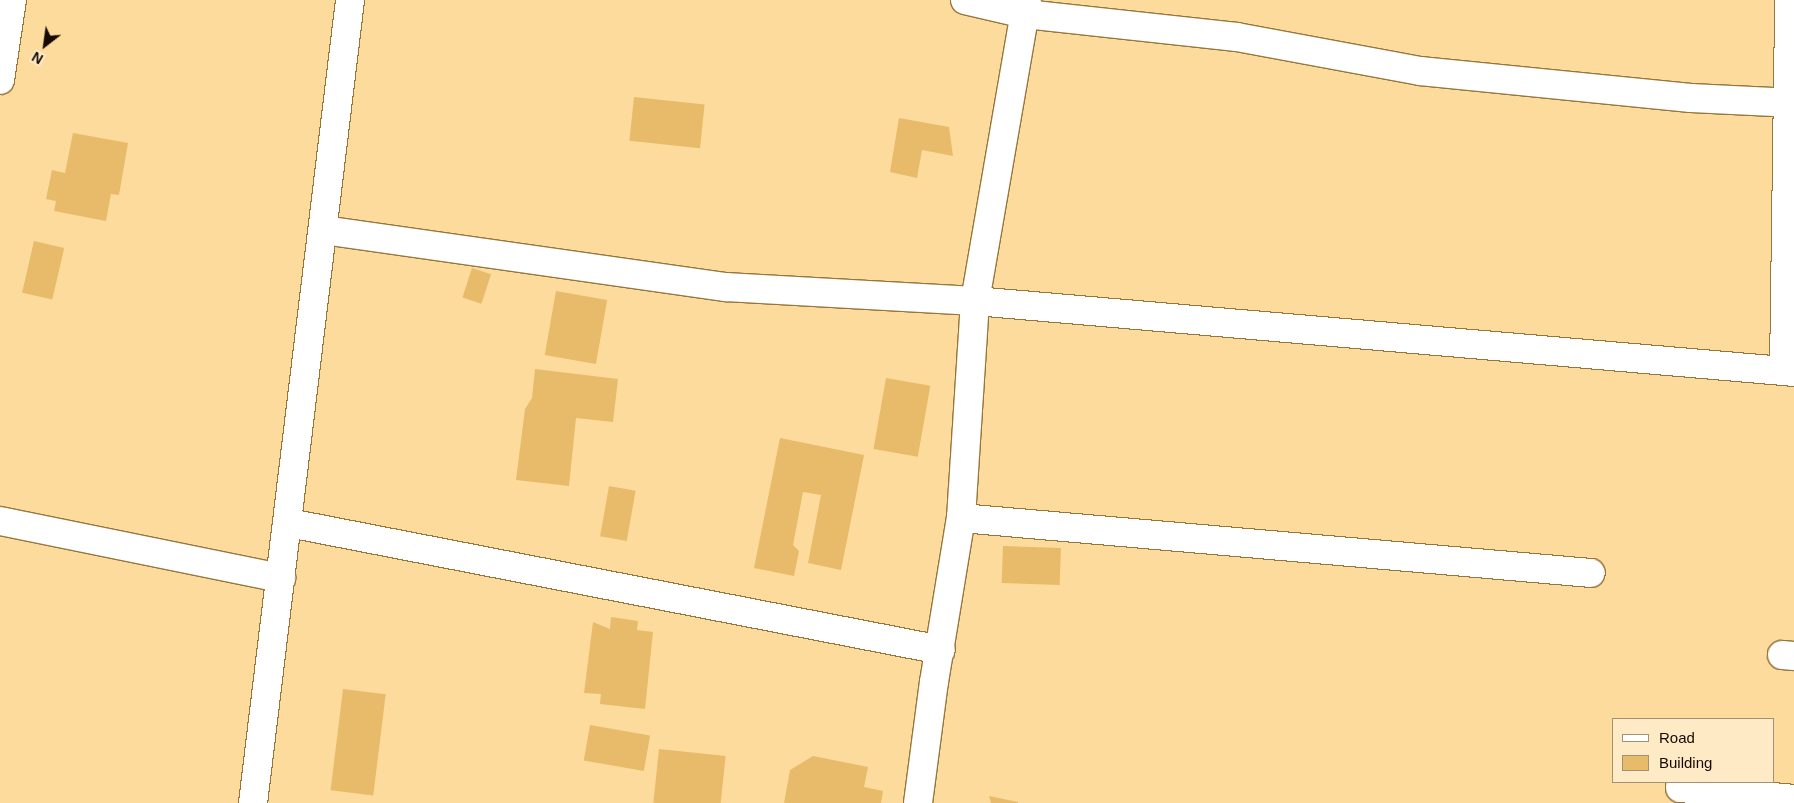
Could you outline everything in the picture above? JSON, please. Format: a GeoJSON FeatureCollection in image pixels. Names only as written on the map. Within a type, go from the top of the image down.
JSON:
{"type":"FeatureCollection","features":[{"type":"Feature","properties":{"kind":"street"},"geometry":{"type":"LineString","coordinates":[[0,80],[12,0]]}},
{"type":"Feature","properties":{"kind":"street"},"geometry":{"type":"LineString","coordinates":[[253,803],[289,523],[350,0]]}},
{"type":"Feature","properties":{"kind":"street"},"geometry":{"type":"LineString","coordinates":[[965,0],[1237,37],[1420,70],[1691,98],[1790,103]]}},
{"type":"Feature","properties":{"kind":"street"},"geometry":{"type":"LineString","coordinates":[[324,230],[726,287],[976,301],[1789,372],[1790,103],[1788,0]]}},
{"type":"Feature","properties":{"kind":"street"},"geometry":{"type":"LineString","coordinates":[[918,803],[961,518],[976,301],[1026,7]]}},
{"type":"Feature","properties":{"kind":"street"},"geometry":{"type":"LineString","coordinates":[[961,518],[1591,573]]}},
{"type":"Feature","properties":{"kind":"street"},"geometry":{"type":"LineString","coordinates":[[0,521],[281,578]]}},
{"type":"Feature","properties":{"kind":"street"},"geometry":{"type":"LineString","coordinates":[[289,523],[941,650]]}},
{"type":"Feature","properties":{"kind":"street"},"geometry":{"type":"LineString","coordinates":[[1680,788],[1794,799]]}},
{"type":"Feature","properties":{"kind":"building"},"geometry":{"type":"Polygon","coordinates":[[[634,97],[705,104],[700,148],[629,141],[634,97]]]}},
{"type":"Feature","properties":{"kind":"building"},"geometry":{"type":"Polygon","coordinates":[[[899,118],[949,127],[953,156],[922,150],[917,178],[890,172],[899,118]]]}},
{"type":"Feature","properties":{"kind":"building"},"geometry":{"type":"Polygon","coordinates":[[[73,133],[128,143],[119,195],[111,194],[106,221],[54,211],[56,201],[46,199],[52,170],[65,173],[73,133]]]}},
{"type":"Feature","properties":{"kind":"building"},"geometry":{"type":"Polygon","coordinates":[[[34,241],[64,248],[52,300],[22,293],[34,241]]]}},
{"type":"Feature","properties":{"kind":"building"},"geometry":{"type":"Polygon","coordinates":[[[472,268],[491,274],[481,304],[462,297],[472,268]]]}},
{"type":"Feature","properties":{"kind":"building"},"geometry":{"type":"Polygon","coordinates":[[[556,291],[607,300],[596,364],[545,355],[556,291]]]}},
{"type":"Feature","properties":{"kind":"building"},"geometry":{"type":"Polygon","coordinates":[[[535,369],[618,379],[613,422],[576,418],[569,486],[516,480],[525,409],[532,398],[535,369]]]}},
{"type":"Feature","properties":{"kind":"building"},"geometry":{"type":"Polygon","coordinates":[[[886,378],[930,386],[918,457],[873,449],[886,378]]]}},
{"type":"Feature","properties":{"kind":"building"},"geometry":{"type":"Polygon","coordinates":[[[780,438],[864,455],[841,570],[808,563],[821,495],[803,492],[793,545],[799,551],[794,576],[754,568],[780,438]]]}},
{"type":"Feature","properties":{"kind":"building"},"geometry":{"type":"Polygon","coordinates":[[[609,486],[636,491],[627,541],[600,536],[609,486]]]}},
{"type":"Feature","properties":{"kind":"building"},"geometry":{"type":"Polygon","coordinates":[[[1003,546],[1061,548],[1060,585],[1002,583],[1003,546]]]}},
{"type":"Feature","properties":{"kind":"building"},"geometry":{"type":"Polygon","coordinates":[[[611,617],[638,621],[637,630],[653,632],[645,709],[600,704],[601,694],[584,693],[593,622],[610,629],[611,617]]]}},
{"type":"Feature","properties":{"kind":"building"},"geometry":{"type":"Polygon","coordinates":[[[343,689],[386,694],[373,795],[331,790],[343,689]]]}},
{"type":"Feature","properties":{"kind":"building"},"geometry":{"type":"Polygon","coordinates":[[[590,725],[650,736],[644,771],[584,760],[590,725]]]}},
{"type":"Feature","properties":{"kind":"building"},"geometry":{"type":"Polygon","coordinates":[[[659,749],[726,756],[721,803],[653,803],[659,749]]]}},
{"type":"Feature","properties":{"kind":"building"},"geometry":{"type":"Polygon","coordinates":[[[813,756],[868,767],[864,787],[883,791],[881,803],[784,803],[790,770],[813,756]]]}},
{"type":"Feature","properties":{"kind":"building"},"geometry":{"type":"Polygon","coordinates":[[[989,796],[1018,802],[1018,803],[991,803],[989,796]]]}}]}
